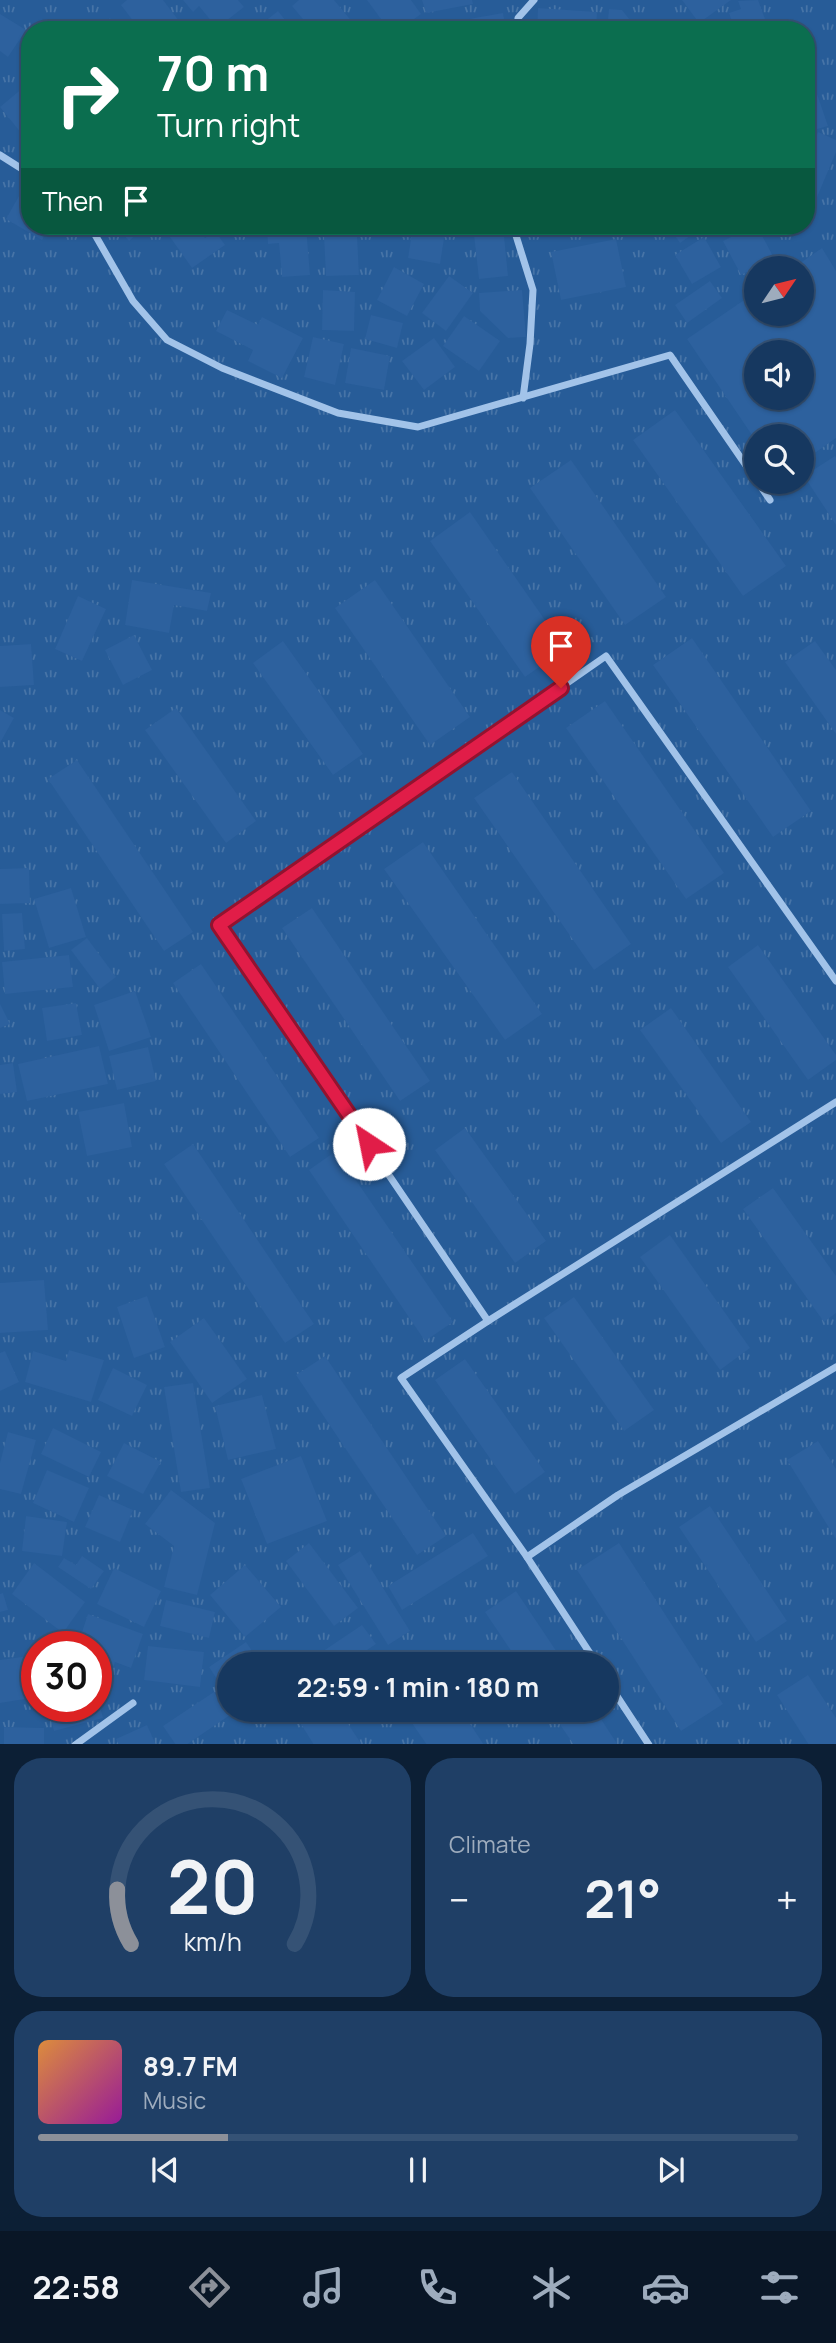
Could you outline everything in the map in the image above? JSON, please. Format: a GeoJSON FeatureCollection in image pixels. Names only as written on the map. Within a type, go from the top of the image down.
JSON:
{"type":"FeatureCollection","features":[{"type":"Feature","properties":{"kind":"street"},"geometry":{"type":"LineString","coordinates":[[518,21],[534,0]]}},
{"type":"Feature","properties":{"kind":"street"},"geometry":{"type":"LineString","coordinates":[[0,155],[21,168]]}},
{"type":"Feature","properties":{"kind":"street"},"geometry":{"type":"LineString","coordinates":[[95,235],[133,301],[167,340],[222,368],[338,413],[418,427],[670,355],[744,463]]}},
{"type":"Feature","properties":{"kind":"street"},"geometry":{"type":"LineString","coordinates":[[516,235],[533,290],[523,398]]}},
{"type":"Feature","properties":{"kind":"street"},"geometry":{"type":"LineString","coordinates":[[766,494],[770,500]]}},
{"type":"Feature","properties":{"kind":"street"},"geometry":{"type":"LineString","coordinates":[[488,1321],[219,925],[606,656],[836,981]]}},
{"type":"Feature","properties":{"kind":"street"},"geometry":{"type":"LineString","coordinates":[[589,1652],[527,1557],[401,1378],[836,1102]]}},
{"type":"Feature","properties":{"kind":"street"},"geometry":{"type":"LineString","coordinates":[[527,1557],[618,1495],[836,1367]]}},
{"type":"Feature","properties":{"kind":"street"},"geometry":{"type":"LineString","coordinates":[[619,1699],[648,1744]]}},
{"type":"Feature","properties":{"kind":"street"},"geometry":{"type":"LineString","coordinates":[[76,1744],[133,1703]]}},
{"type":"Feature","properties":{"kind":"green space"},"geometry":{"type":"Polygon","coordinates":[[[0,0],[836,0],[836,1744],[0,1744],[0,0]]]}},
{"type":"Feature","properties":{"kind":"building"},"geometry":{"type":"Polygon","coordinates":[[[127,0],[163,0],[179,21],[133,21],[121,5],[127,0]]]}},
{"type":"Feature","properties":{"kind":"building"},"geometry":{"type":"Polygon","coordinates":[[[183,0],[238,0],[244,7],[226,21],[211,21],[199,6],[193,12],[183,0]]]}},
{"type":"Feature","properties":{"kind":"building"},"geometry":{"type":"Polygon","coordinates":[[[299,0],[334,0],[352,21],[304,21],[292,6],[299,0]]]}},
{"type":"Feature","properties":{"kind":"building"},"geometry":{"type":"Polygon","coordinates":[[[367,0],[411,0],[421,14],[411,21],[382,21],[367,0]]]}},
{"type":"Feature","properties":{"kind":"building"},"geometry":{"type":"Polygon","coordinates":[[[422,0],[472,0],[473,4],[426,13],[422,0]]]}},
{"type":"Feature","properties":{"kind":"building"},"geometry":{"type":"Polygon","coordinates":[[[682,0],[731,0],[702,21],[698,21],[682,0]]]}},
{"type":"Feature","properties":{"kind":"building"},"geometry":{"type":"Polygon","coordinates":[[[758,0],[765,19],[732,21],[729,13],[741,9],[738,1],[758,0]]]}},
{"type":"Feature","properties":{"kind":"building"},"geometry":{"type":"Polygon","coordinates":[[[538,8],[597,12],[596,21],[537,21],[538,8]]]}},
{"type":"Feature","properties":{"kind":"building"},"geometry":{"type":"Polygon","coordinates":[[[609,9],[622,10],[631,21],[608,21],[609,9]]]}},
{"type":"Feature","properties":{"kind":"building"},"geometry":{"type":"Polygon","coordinates":[[[278,11],[286,21],[265,21],[278,11]]]}},
{"type":"Feature","properties":{"kind":"building"},"geometry":{"type":"Polygon","coordinates":[[[503,13],[504,21],[469,21],[503,13]]]}},
{"type":"Feature","properties":{"kind":"building"},"geometry":{"type":"Polygon","coordinates":[[[0,14],[21,27],[21,38],[8,57],[0,51],[0,14]]]}},
{"type":"Feature","properties":{"kind":"building"},"geometry":{"type":"Polygon","coordinates":[[[21,90],[21,133],[0,107],[21,90]]]}},
{"type":"Feature","properties":{"kind":"building"},"geometry":{"type":"Polygon","coordinates":[[[815,91],[828,126],[815,130],[815,91]]]}},
{"type":"Feature","properties":{"kind":"building"},"geometry":{"type":"Polygon","coordinates":[[[818,132],[836,140],[836,152],[815,202],[815,139],[818,132]]]}},
{"type":"Feature","properties":{"kind":"building"},"geometry":{"type":"Polygon","coordinates":[[[21,192],[21,228],[6,219],[21,192]]]}},
{"type":"Feature","properties":{"kind":"building"},"geometry":{"type":"Polygon","coordinates":[[[124,235],[136,235],[129,241],[124,235]]]}},
{"type":"Feature","properties":{"kind":"building"},"geometry":{"type":"Polygon","coordinates":[[[203,235],[205,238],[218,235],[225,245],[192,268],[170,237],[203,235]]]}},
{"type":"Feature","properties":{"kind":"building"},"geometry":{"type":"Polygon","coordinates":[[[267,235],[307,235],[310,275],[282,277],[279,243],[268,244],[267,235]]]}},
{"type":"Feature","properties":{"kind":"building"},"geometry":{"type":"Polygon","coordinates":[[[357,235],[359,275],[326,276],[324,236],[357,235]]]}},
{"type":"Feature","properties":{"kind":"building"},"geometry":{"type":"Polygon","coordinates":[[[412,235],[445,235],[440,264],[408,258],[412,235]]]}},
{"type":"Feature","properties":{"kind":"building"},"geometry":{"type":"Polygon","coordinates":[[[474,235],[504,235],[508,276],[479,279],[474,235]]]}},
{"type":"Feature","properties":{"kind":"building"},"geometry":{"type":"Polygon","coordinates":[[[674,235],[691,235],[680,243],[674,235]]]}},
{"type":"Feature","properties":{"kind":"building"},"geometry":{"type":"Polygon","coordinates":[[[735,235],[762,235],[773,256],[744,256],[744,273],[741,275],[723,241],[735,235]]]}},
{"type":"Feature","properties":{"kind":"building"},"geometry":{"type":"Polygon","coordinates":[[[704,237],[721,267],[692,284],[675,255],[704,237]]]}},
{"type":"Feature","properties":{"kind":"building"},"geometry":{"type":"Polygon","coordinates":[[[616,239],[626,287],[561,300],[551,252],[616,239]]]}},
{"type":"Feature","properties":{"kind":"building"},"geometry":{"type":"Polygon","coordinates":[[[822,248],[836,271],[836,438],[814,454],[814,424],[744,424],[687,339],[744,300],[744,326],[814,326],[814,256],[810,256],[822,248]]]}},
{"type":"Feature","properties":{"kind":"building"},"geometry":{"type":"Polygon","coordinates":[[[394,267],[424,284],[407,316],[377,300],[394,267]]]}},
{"type":"Feature","properties":{"kind":"building"},"geometry":{"type":"Polygon","coordinates":[[[449,276],[473,293],[446,331],[422,313],[449,276]]]}},
{"type":"Feature","properties":{"kind":"building"},"geometry":{"type":"Polygon","coordinates":[[[710,281],[722,298],[687,323],[675,305],[710,281]]]}},
{"type":"Feature","properties":{"kind":"building"},"geometry":{"type":"Polygon","coordinates":[[[323,290],[355,292],[354,331],[322,330],[323,290]]]}},
{"type":"Feature","properties":{"kind":"building"},"geometry":{"type":"Polygon","coordinates":[[[522,290],[526,337],[508,338],[480,311],[479,293],[522,290]]]}},
{"type":"Feature","properties":{"kind":"building"},"geometry":{"type":"Polygon","coordinates":[[[227,310],[258,325],[262,317],[303,338],[282,378],[248,361],[253,350],[216,331],[227,310]]]}},
{"type":"Feature","properties":{"kind":"building"},"geometry":{"type":"Polygon","coordinates":[[[371,315],[403,323],[397,348],[365,339],[371,315]]]}},
{"type":"Feature","properties":{"kind":"building"},"geometry":{"type":"Polygon","coordinates":[[[464,316],[500,341],[479,371],[443,346],[464,316]]]}},
{"type":"Feature","properties":{"kind":"building"},"geometry":{"type":"Polygon","coordinates":[[[313,337],[344,344],[335,385],[304,377],[313,337]]]}},
{"type":"Feature","properties":{"kind":"building"},"geometry":{"type":"Polygon","coordinates":[[[434,338],[455,367],[424,390],[402,361],[434,338]]]}},
{"type":"Feature","properties":{"kind":"building"},"geometry":{"type":"Polygon","coordinates":[[[351,348],[390,356],[384,390],[345,383],[351,348]]]}},
{"type":"Feature","properties":{"kind":"building"},"geometry":{"type":"Polygon","coordinates":[[[675,410],[786,566],[743,596],[633,440],[675,410]]]}},
{"type":"Feature","properties":{"kind":"building"},"geometry":{"type":"Polygon","coordinates":[[[835,456],[836,525],[814,491],[814,470],[835,456]]]}},
{"type":"Feature","properties":{"kind":"building"},"geometry":{"type":"Polygon","coordinates":[[[571,460],[666,597],[625,625],[530,488],[571,460]]]}},
{"type":"Feature","properties":{"kind":"building"},"geometry":{"type":"Polygon","coordinates":[[[470,512],[565,649],[525,677],[430,541],[470,512]]]}},
{"type":"Feature","properties":{"kind":"building"},"geometry":{"type":"Polygon","coordinates":[[[132,580],[211,593],[207,611],[174,605],[169,633],[125,625],[132,580]]]}},
{"type":"Feature","properties":{"kind":"building"},"geometry":{"type":"Polygon","coordinates":[[[375,580],[470,717],[430,745],[335,608],[375,580]]]}},
{"type":"Feature","properties":{"kind":"building"},"geometry":{"type":"Polygon","coordinates":[[[78,596],[106,609],[82,661],[55,649],[78,596]]]}},
{"type":"Feature","properties":{"kind":"building"},"geometry":{"type":"Polygon","coordinates":[[[134,635],[152,670],[123,685],[105,650],[134,635]]]}},
{"type":"Feature","properties":{"kind":"building"},"geometry":{"type":"Polygon","coordinates":[[[692,638],[811,811],[773,837],[653,665],[692,638]]]}},
{"type":"Feature","properties":{"kind":"building"},"geometry":{"type":"Polygon","coordinates":[[[283,641],[363,754],[333,775],[253,663],[283,641]]]}},
{"type":"Feature","properties":{"kind":"building"},"geometry":{"type":"Polygon","coordinates":[[[815,641],[836,670],[836,734],[785,662],[815,641]]]}},
{"type":"Feature","properties":{"kind":"building"},"geometry":{"type":"Polygon","coordinates":[[[31,644],[34,685],[0,687],[0,646],[31,644]]]}},
{"type":"Feature","properties":{"kind":"building"},"geometry":{"type":"Polygon","coordinates":[[[605,701],[724,873],[686,899],[566,728],[605,701]]]}},
{"type":"Feature","properties":{"kind":"building"},"geometry":{"type":"Polygon","coordinates":[[[176,708],[256,821],[226,843],[145,730],[176,708]]]}},
{"type":"Feature","properties":{"kind":"building"},"geometry":{"type":"Polygon","coordinates":[[[0,710],[14,718],[0,743],[0,710]]]}},
{"type":"Feature","properties":{"kind":"building"},"geometry":{"type":"Polygon","coordinates":[[[77,760],[193,932],[164,951],[48,779],[77,760]]]}},
{"type":"Feature","properties":{"kind":"building"},"geometry":{"type":"Polygon","coordinates":[[[512,772],[631,944],[594,970],[474,798],[512,772]]]}},
{"type":"Feature","properties":{"kind":"building"},"geometry":{"type":"Polygon","coordinates":[[[423,842],[542,1014],[505,1040],[384,869],[423,842]]]}},
{"type":"Feature","properties":{"kind":"building"},"geometry":{"type":"Polygon","coordinates":[[[29,868],[30,903],[0,904],[0,869],[29,868]]]}},
{"type":"Feature","properties":{"kind":"building"},"geometry":{"type":"Polygon","coordinates":[[[71,888],[86,937],[49,948],[34,899],[71,888]]]}},
{"type":"Feature","properties":{"kind":"building"},"geometry":{"type":"Polygon","coordinates":[[[312,908],[430,1081],[400,1101],[282,928],[312,908]]]}},
{"type":"Feature","properties":{"kind":"building"},"geometry":{"type":"Polygon","coordinates":[[[22,913],[25,949],[4,951],[2,914],[22,913]]]}},
{"type":"Feature","properties":{"kind":"building"},"geometry":{"type":"Polygon","coordinates":[[[87,938],[116,977],[100,989],[71,950],[87,938]]]}},
{"type":"Feature","properties":{"kind":"building"},"geometry":{"type":"Polygon","coordinates":[[[758,945],[836,1055],[836,1060],[808,1080],[728,967],[758,945]]]}},
{"type":"Feature","properties":{"kind":"building"},"geometry":{"type":"Polygon","coordinates":[[[69,955],[73,987],[5,994],[2,962],[69,955]]]}},
{"type":"Feature","properties":{"kind":"building"},"geometry":{"type":"Polygon","coordinates":[[[201,964],[319,1138],[290,1157],[173,983],[201,964]]]}},
{"type":"Feature","properties":{"kind":"building"},"geometry":{"type":"Polygon","coordinates":[[[135,991],[151,1037],[109,1051],[94,1005],[135,991]]]}},
{"type":"Feature","properties":{"kind":"building"},"geometry":{"type":"Polygon","coordinates":[[[76,1003],[82,1035],[47,1041],[42,1008],[76,1003]]]}},
{"type":"Feature","properties":{"kind":"building"},"geometry":{"type":"Polygon","coordinates":[[[0,1004],[10,1024],[0,1028],[0,1004]]]}},
{"type":"Feature","properties":{"kind":"building"},"geometry":{"type":"Polygon","coordinates":[[[671,1008],[751,1122],[721,1143],[640,1030],[671,1008]]]}},
{"type":"Feature","properties":{"kind":"building"},"geometry":{"type":"Polygon","coordinates":[[[99,1046],[108,1084],[27,1101],[18,1064],[99,1046]]]}},
{"type":"Feature","properties":{"kind":"building"},"geometry":{"type":"Polygon","coordinates":[[[148,1047],[156,1081],[117,1090],[109,1056],[148,1047]]]}},
{"type":"Feature","properties":{"kind":"building"},"geometry":{"type":"Polygon","coordinates":[[[13,1063],[17,1092],[0,1094],[0,1065],[13,1063]]]}},
{"type":"Feature","properties":{"kind":"building"},"geometry":{"type":"Polygon","coordinates":[[[124,1103],[132,1147],[87,1156],[78,1112],[124,1103]]]}},
{"type":"Feature","properties":{"kind":"building"},"geometry":{"type":"Polygon","coordinates":[[[465,1128],[546,1241],[515,1263],[435,1150],[465,1128]]]}},
{"type":"Feature","properties":{"kind":"building"},"geometry":{"type":"Polygon","coordinates":[[[193,1144],[314,1324],[285,1343],[164,1164],[193,1144]]]}},
{"type":"Feature","properties":{"kind":"building"},"geometry":{"type":"Polygon","coordinates":[[[336,1151],[453,1322],[425,1341],[309,1170],[336,1151]]]}},
{"type":"Feature","properties":{"kind":"building"},"geometry":{"type":"Polygon","coordinates":[[[773,1188],[836,1276],[836,1313],[824,1322],[743,1209],[773,1188]]]}},
{"type":"Feature","properties":{"kind":"building"},"geometry":{"type":"Polygon","coordinates":[[[670,1235],[750,1348],[720,1370],[640,1257],[670,1235]]]}},
{"type":"Feature","properties":{"kind":"building"},"geometry":{"type":"Polygon","coordinates":[[[44,1280],[48,1330],[0,1333],[0,1283],[44,1280]]]}},
{"type":"Feature","properties":{"kind":"building"},"geometry":{"type":"Polygon","coordinates":[[[147,1296],[165,1347],[134,1358],[117,1307],[147,1296]]]}},
{"type":"Feature","properties":{"kind":"building"},"geometry":{"type":"Polygon","coordinates":[[[574,1297],[654,1410],[624,1431],[544,1318],[574,1297]]]}},
{"type":"Feature","properties":{"kind":"building"},"geometry":{"type":"Polygon","coordinates":[[[204,1318],[247,1379],[212,1403],[170,1342],[204,1318]]]}},
{"type":"Feature","properties":{"kind":"building"},"geometry":{"type":"Polygon","coordinates":[[[69,1350],[104,1360],[91,1402],[25,1382],[33,1351],[66,1361],[69,1350]]]}},
{"type":"Feature","properties":{"kind":"building"},"geometry":{"type":"Polygon","coordinates":[[[5,1351],[19,1382],[0,1391],[0,1353],[5,1351]]]}},
{"type":"Feature","properties":{"kind":"building"},"geometry":{"type":"Polygon","coordinates":[[[325,1356],[446,1536],[417,1555],[296,1375],[325,1356]]]}},
{"type":"Feature","properties":{"kind":"building"},"geometry":{"type":"Polygon","coordinates":[[[465,1359],[545,1472],[515,1494],[435,1380],[465,1359]]]}},
{"type":"Feature","properties":{"kind":"building"},"geometry":{"type":"Polygon","coordinates":[[[113,1368],[147,1385],[132,1416],[98,1400],[113,1368]]]}},
{"type":"Feature","properties":{"kind":"building"},"geometry":{"type":"Polygon","coordinates":[[[193,1383],[210,1488],[181,1492],[164,1387],[193,1383]]]}},
{"type":"Feature","properties":{"kind":"building"},"geometry":{"type":"Polygon","coordinates":[[[262,1395],[276,1449],[228,1460],[215,1406],[262,1395]]]}},
{"type":"Feature","properties":{"kind":"building"},"geometry":{"type":"Polygon","coordinates":[[[53,1428],[101,1452],[89,1477],[41,1454],[53,1428]]]}},
{"type":"Feature","properties":{"kind":"building"},"geometry":{"type":"Polygon","coordinates":[[[8,1432],[36,1440],[21,1494],[0,1489],[0,1463],[8,1432]]]}},
{"type":"Feature","properties":{"kind":"building"},"geometry":{"type":"Polygon","coordinates":[[[818,1441],[836,1469],[836,1539],[787,1460],[818,1441]]]}},
{"type":"Feature","properties":{"kind":"building"},"geometry":{"type":"Polygon","coordinates":[[[124,1443],[161,1462],[143,1494],[107,1476],[124,1443]]]}},
{"type":"Feature","properties":{"kind":"building"},"geometry":{"type":"Polygon","coordinates":[[[301,1456],[327,1521],[267,1544],[241,1479],[301,1456]]]}},
{"type":"Feature","properties":{"kind":"building"},"geometry":{"type":"Polygon","coordinates":[[[47,1470],[89,1488],[74,1522],[33,1503],[47,1470]]]}},
{"type":"Feature","properties":{"kind":"building"},"geometry":{"type":"Polygon","coordinates":[[[171,1490],[215,1523],[197,1595],[164,1587],[174,1546],[145,1524],[171,1490]]]}},
{"type":"Feature","properties":{"kind":"building"},"geometry":{"type":"Polygon","coordinates":[[[99,1495],[133,1510],[120,1542],[85,1527],[99,1495]]]}},
{"type":"Feature","properties":{"kind":"building"},"geometry":{"type":"Polygon","coordinates":[[[710,1506],[787,1621],[756,1642],[679,1527],[710,1506]]]}},
{"type":"Feature","properties":{"kind":"building"},"geometry":{"type":"Polygon","coordinates":[[[26,1516],[67,1522],[62,1556],[22,1551],[26,1516]]]}},
{"type":"Feature","properties":{"kind":"building"},"geometry":{"type":"Polygon","coordinates":[[[473,1533],[488,1556],[402,1610],[388,1586],[473,1533]]]}},
{"type":"Feature","properties":{"kind":"building"},"geometry":{"type":"Polygon","coordinates":[[[309,1543],[358,1608],[334,1626],[286,1561],[309,1543]]]}},
{"type":"Feature","properties":{"kind":"building"},"geometry":{"type":"Polygon","coordinates":[[[619,1543],[723,1704],[681,1731],[577,1570],[619,1543]]]}},
{"type":"Feature","properties":{"kind":"building"},"geometry":{"type":"Polygon","coordinates":[[[360,1551],[410,1631],[388,1645],[338,1565],[360,1551]]]}},
{"type":"Feature","properties":{"kind":"building"},"geometry":{"type":"Polygon","coordinates":[[[82,1556],[104,1571],[91,1589],[58,1567],[64,1558],[76,1565],[82,1556]]]}},
{"type":"Feature","properties":{"kind":"building"},"geometry":{"type":"Polygon","coordinates":[[[34,1563],[85,1602],[64,1631],[60,1631],[12,1594],[34,1563]]]}},
{"type":"Feature","properties":{"kind":"building"},"geometry":{"type":"Polygon","coordinates":[[[245,1565],[281,1607],[245,1637],[210,1595],[245,1565]]]}},
{"type":"Feature","properties":{"kind":"building"},"geometry":{"type":"Polygon","coordinates":[[[114,1568],[161,1591],[144,1627],[97,1604],[114,1568]]]}},
{"type":"Feature","properties":{"kind":"building"},"geometry":{"type":"Polygon","coordinates":[[[516,1591],[557,1652],[512,1652],[485,1612],[516,1591]]]}},
{"type":"Feature","properties":{"kind":"building"},"geometry":{"type":"Polygon","coordinates":[[[3,1593],[8,1610],[0,1612],[0,1594],[3,1593]]]}},
{"type":"Feature","properties":{"kind":"building"},"geometry":{"type":"Polygon","coordinates":[[[166,1600],[215,1612],[209,1638],[160,1626],[166,1600]]]}},
{"type":"Feature","properties":{"kind":"building"},"geometry":{"type":"Polygon","coordinates":[[[88,1614],[143,1634],[131,1668],[115,1662],[112,1671],[112,1631],[82,1631],[88,1614]]]}},
{"type":"Feature","properties":{"kind":"building"},"geometry":{"type":"Polygon","coordinates":[[[362,1625],[376,1644],[364,1652],[322,1652],[362,1625]]]}},
{"type":"Feature","properties":{"kind":"building"},"geometry":{"type":"Polygon","coordinates":[[[246,1642],[253,1652],[231,1652],[246,1642]]]}},
{"type":"Feature","properties":{"kind":"building"},"geometry":{"type":"Polygon","coordinates":[[[148,1646],[204,1652],[200,1687],[144,1680],[148,1646]]]}},
{"type":"Feature","properties":{"kind":"building"},"geometry":{"type":"Polygon","coordinates":[[[21,1657],[21,1700],[0,1703],[0,1660],[21,1657]]]}},
{"type":"Feature","properties":{"kind":"building"},"geometry":{"type":"Polygon","coordinates":[[[217,1662],[217,1679],[209,1667],[217,1662]]]}},
{"type":"Feature","properties":{"kind":"building"},"geometry":{"type":"Polygon","coordinates":[[[808,1675],[836,1718],[836,1744],[808,1744],[777,1695],[808,1675]]]}},
{"type":"Feature","properties":{"kind":"building"},"geometry":{"type":"Polygon","coordinates":[[[214,1692],[217,1696],[217,1722],[220,1722],[187,1744],[175,1744],[163,1726],[214,1692]]]}},
{"type":"Feature","properties":{"kind":"building"},"geometry":{"type":"Polygon","coordinates":[[[52,1722],[88,1722],[54,1731],[52,1722]]]}},
{"type":"Feature","properties":{"kind":"building"},"geometry":{"type":"Polygon","coordinates":[[[304,1722],[347,1722],[361,1744],[313,1744],[301,1724],[304,1722]]]}},
{"type":"Feature","properties":{"kind":"building"},"geometry":{"type":"Polygon","coordinates":[[[411,1722],[469,1722],[483,1744],[426,1744],[411,1722]]]}},
{"type":"Feature","properties":{"kind":"building"},"geometry":{"type":"Polygon","coordinates":[[[558,1722],[603,1722],[617,1744],[573,1744],[558,1722]]]}},
{"type":"Feature","properties":{"kind":"building"},"geometry":{"type":"Polygon","coordinates":[[[147,1725],[156,1744],[118,1744],[116,1739],[147,1725]]]}},
{"type":"Feature","properties":{"kind":"building"},"geometry":{"type":"Polygon","coordinates":[[[4,1727],[44,1728],[44,1744],[4,1744],[4,1727]]]}},
{"type":"Feature","properties":{"kind":"route"},"geometry":{"type":"LineString","coordinates":[[369,1144],[219,925],[561,688]]}}]}
